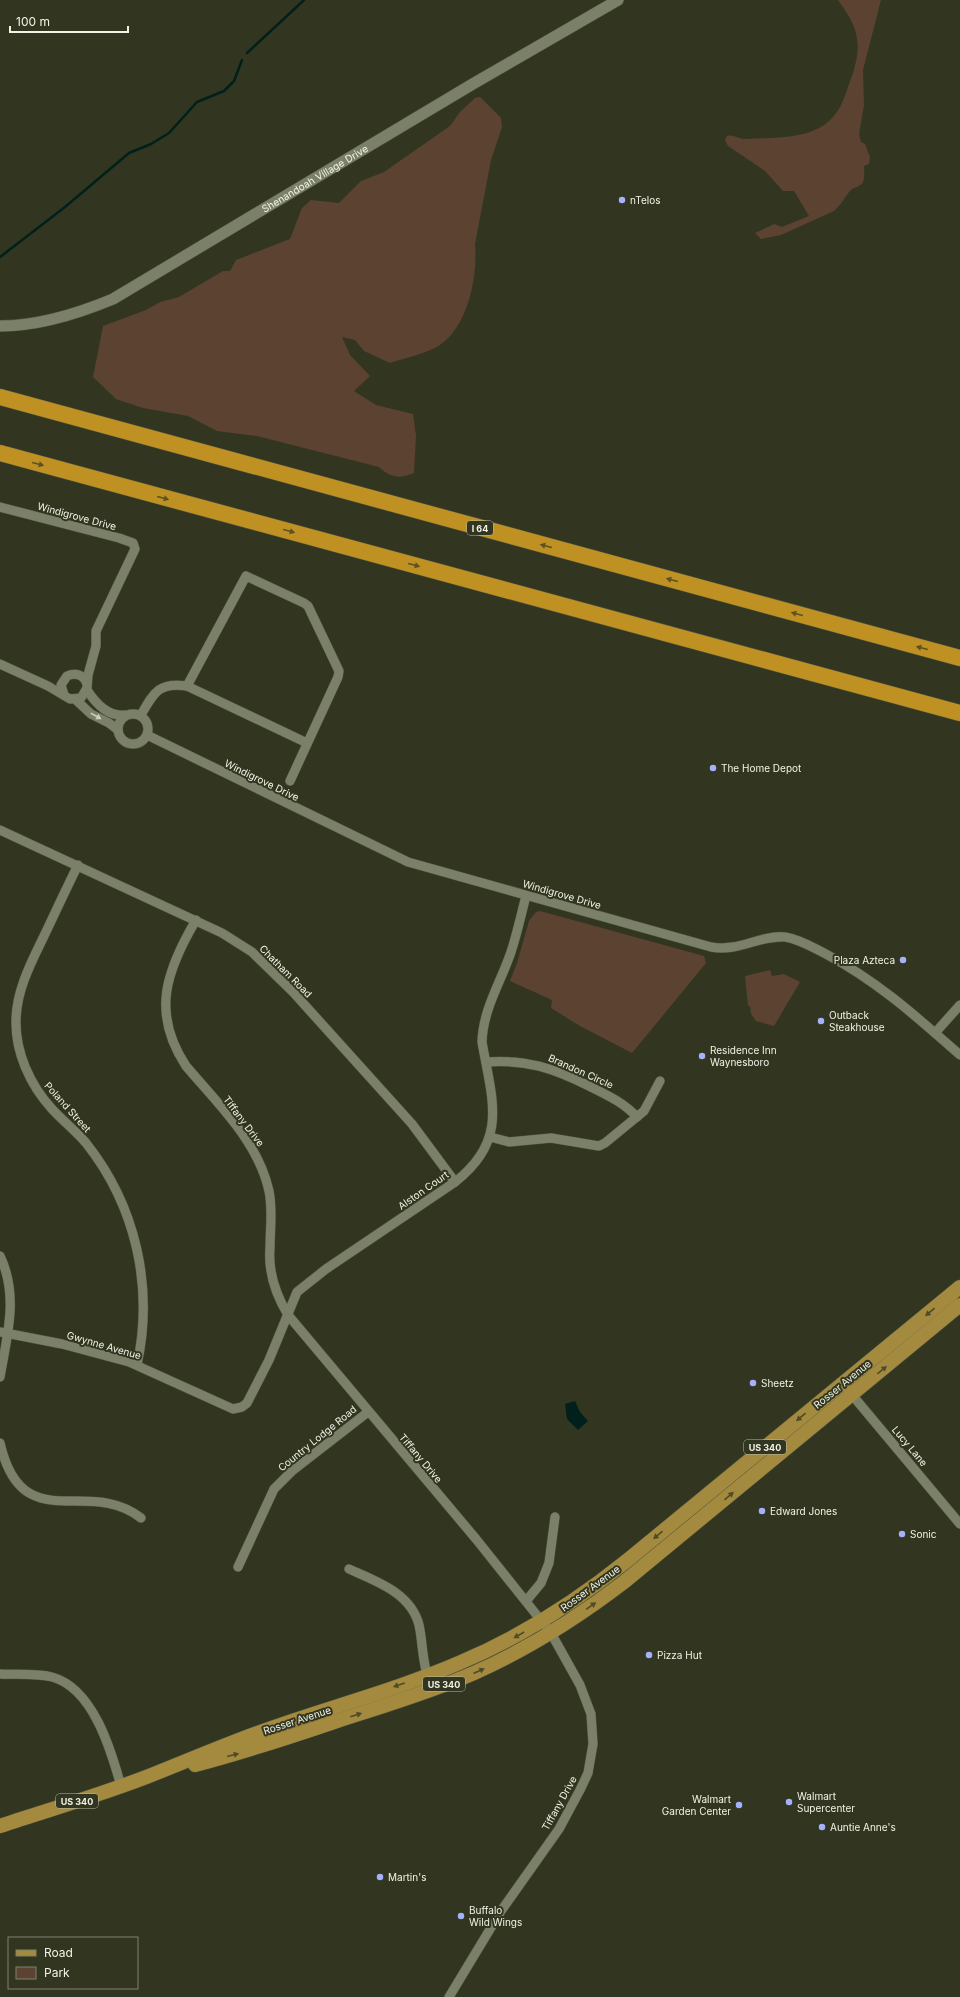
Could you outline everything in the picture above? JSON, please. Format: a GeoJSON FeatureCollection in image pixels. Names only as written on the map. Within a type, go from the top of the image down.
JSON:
{"type":"FeatureCollection","features":[{"type":"Feature","properties":{"kind":"highway","name":"I 64"},"geometry":{"type":"LineString","coordinates":[[0,397],[960,658]]}},
{"type":"Feature","properties":{"kind":"highway"},"geometry":{"type":"LineString","coordinates":[[0,454],[960,713]]}},
{"type":"Feature","properties":{"kind":"main road","name":"Rosser Avenue"},"geometry":{"type":"LineString","coordinates":[[0,1826],[121,1786],[259,1732],[427,1676],[473,1657],[514,1637],[542,1621],[600,1582],[630,1559],[960,1287]]}},
{"type":"Feature","properties":{"kind":"main road","name":"Rosser Avenue"},"geometry":{"type":"LineString","coordinates":[[154,1774],[248,1751],[432,1689],[499,1661],[551,1633],[624,1582],[960,1305]]}},
{"type":"Feature","properties":{"kind":"street","name":"Shenandoah Village Drive"},"geometry":{"type":"LineString","coordinates":[[0,326],[41,322],[96,306],[113,298],[465,88],[618,0]]}},
{"type":"Feature","properties":{"kind":"street","name":"Windigrove Drive"},"geometry":{"type":"LineString","coordinates":[[0,506],[133,543],[135,549],[96,631],[96,646],[87,687]]}},
{"type":"Feature","properties":{"kind":"street"},"geometry":{"type":"LineString","coordinates":[[188,686],[246,576],[308,606],[339,671],[338,677],[290,781]]}},
{"type":"Feature","properties":{"kind":"street"},"geometry":{"type":"LineString","coordinates":[[0,664],[48,686],[70,700],[82,698],[87,687]]}},
{"type":"Feature","properties":{"kind":"street"},"geometry":{"type":"LineString","coordinates":[[48,686],[62,681],[67,676],[77,674],[90,668]]}},
{"type":"Feature","properties":{"kind":"street"},"geometry":{"type":"LineString","coordinates":[[76,700],[92,714],[109,723],[118,730],[122,739],[131,744],[140,742],[147,735],[148,724],[141,715],[130,714],[119,716],[108,712],[96,703],[84,678],[77,674]]}},
{"type":"Feature","properties":{"kind":"street"},"geometry":{"type":"LineString","coordinates":[[62,681],[61,685],[64,695]]}},
{"type":"Feature","properties":{"kind":"street"},"geometry":{"type":"LineString","coordinates":[[141,715],[150,700],[161,688],[167,685],[188,686],[307,743]]}},
{"type":"Feature","properties":{"kind":"street"},"geometry":{"type":"LineString","coordinates":[[118,730],[120,722],[125,716]]}},
{"type":"Feature","properties":{"kind":"street","name":"Windigrove Drive"},"geometry":{"type":"LineString","coordinates":[[147,735],[394,857],[408,862],[720,949],[737,948],[772,938],[794,939],[835,959],[873,982],[906,1007],[960,1055]]}},
{"type":"Feature","properties":{"kind":"street","name":"Chatham Road"},"geometry":{"type":"LineString","coordinates":[[0,830],[196,920],[240,944],[264,962],[412,1124],[455,1182]]}},
{"type":"Feature","properties":{"kind":"street","name":"Poland Street"},"geometry":{"type":"LineString","coordinates":[[78,865],[26,975],[17,1004],[16,1029],[23,1060],[39,1093],[85,1142],[97,1158],[109,1176],[129,1220],[140,1256],[144,1300],[143,1328],[137,1365]]}},
{"type":"Feature","properties":{"kind":"street","name":"Alston Court"},"geometry":{"type":"LineString","coordinates":[[198,1392],[233,1408],[242,1407],[247,1403],[269,1360],[297,1292],[311,1279],[455,1182],[468,1172],[479,1159],[490,1137],[493,1108],[482,1042],[485,1021],[494,992],[511,953],[526,896]]}},
{"type":"Feature","properties":{"kind":"street","name":"Tiffany Drive"},"geometry":{"type":"LineString","coordinates":[[196,920],[186,938],[169,979],[165,1002],[168,1028],[178,1054],[186,1066],[251,1145],[260,1163],[268,1186],[271,1205],[269,1250],[272,1277],[277,1294],[288,1315],[551,1633],[580,1685],[591,1714],[593,1740],[588,1773],[559,1829],[502,1911],[449,1997]]}},
{"type":"Feature","properties":{"kind":"street"},"geometry":{"type":"LineString","coordinates":[[935,1033],[960,1005]]}},
{"type":"Feature","properties":{"kind":"street","name":"Brandon Circle"},"geometry":{"type":"LineString","coordinates":[[486,1062],[502,1060],[526,1062],[554,1070],[619,1100],[637,1117]]}},
{"type":"Feature","properties":{"kind":"street"},"geometry":{"type":"LineString","coordinates":[[490,1137],[509,1142],[550,1138],[599,1146],[605,1143],[637,1117],[648,1106],[660,1080]]}},
{"type":"Feature","properties":{"kind":"street"},"geometry":{"type":"LineString","coordinates":[[0,1256],[9,1283],[10,1301],[4,1333],[0,1377]]}},
{"type":"Feature","properties":{"kind":"street","name":"Gwynne Avenue"},"geometry":{"type":"LineString","coordinates":[[4,1333],[62,1344],[137,1365],[198,1392]]}},
{"type":"Feature","properties":{"kind":"street","name":"Lucy Lane"},"geometry":{"type":"LineString","coordinates":[[842,1383],[960,1524]]}},
{"type":"Feature","properties":{"kind":"street","name":"Country Lodge Road"},"geometry":{"type":"LineString","coordinates":[[238,1567],[274,1489],[292,1471],[368,1412]]}},
{"type":"Feature","properties":{"kind":"street"},"geometry":{"type":"LineString","coordinates":[[0,1442],[1,1453],[13,1478],[27,1492],[37,1498],[60,1502],[113,1504],[129,1510],[141,1518]]}},
{"type":"Feature","properties":{"kind":"street"},"geometry":{"type":"LineString","coordinates":[[526,1601],[541,1583],[549,1563],[555,1517]]}},
{"type":"Feature","properties":{"kind":"street"},"geometry":{"type":"LineString","coordinates":[[349,1569],[382,1585],[405,1600],[412,1608],[419,1626],[427,1676],[432,1689]]}},
{"type":"Feature","properties":{"kind":"street"},"geometry":{"type":"LineString","coordinates":[[0,1674],[51,1677],[64,1682],[76,1691],[96,1720],[106,1738],[121,1786]]}},
{"type":"Feature","properties":{"kind":"green space"},"geometry":{"type":"Polygon","coordinates":[[[838,0],[881,0],[863,70],[864,105],[859,134],[861,142],[865,144],[870,157],[869,164],[864,166],[863,182],[850,191],[834,211],[781,235],[761,239],[755,233],[774,224],[782,227],[809,216],[794,191],[783,191],[765,171],[728,146],[725,140],[727,136],[744,139],[799,135],[811,132],[832,118],[840,107],[852,76],[858,45],[854,27],[838,0]]]}},
{"type":"Feature","properties":{"kind":"green space"},"geometry":{"type":"Polygon","coordinates":[[[480,97],[501,118],[502,127],[491,160],[475,244],[476,257],[473,285],[458,326],[450,337],[435,348],[390,363],[364,351],[355,340],[342,337],[350,355],[370,376],[354,391],[376,405],[413,414],[416,436],[414,473],[399,477],[387,473],[379,467],[257,436],[217,431],[188,416],[143,408],[116,399],[93,377],[103,326],[146,310],[160,302],[179,297],[223,271],[230,271],[236,260],[290,239],[302,208],[311,200],[339,203],[361,181],[384,172],[450,126],[460,112],[475,98],[480,97]]]}},
{"type":"Feature","properties":{"kind":"green space"},"geometry":{"type":"Polygon","coordinates":[[[540,911],[704,956],[706,963],[632,1053],[580,1026],[551,1008],[552,1000],[510,981],[517,963],[529,921],[536,912],[540,911]]]}},
{"type":"Feature","properties":{"kind":"green space"},"geometry":{"type":"Polygon","coordinates":[[[770,970],[772,976],[784,974],[800,982],[774,1026],[756,1021],[751,1014],[750,1006],[748,1006],[745,976],[770,970]]]}},
{"type":"Feature","properties":{"kind":"water"},"geometry":{"type":"Polygon","coordinates":[[[575,1401],[580,1412],[588,1421],[578,1430],[567,1419],[565,1404],[575,1401]]]}},
{"type":"Feature","properties":{"kind":"waterway"},"geometry":{"type":"LineString","coordinates":[[247,53],[304,0]]}},
{"type":"Feature","properties":{"kind":"waterway"},"geometry":{"type":"LineString","coordinates":[[0,257],[65,207],[129,153],[151,144],[169,133],[197,102],[224,91],[234,81],[242,60]]}},
{"type":"Feature","properties":{"kind":"place","name":"nTelos"},"geometry":{"type":"Point","coordinates":[622,200]}},
{"type":"Feature","properties":{"kind":"place","name":"The Home Depot"},"geometry":{"type":"Point","coordinates":[713,768]}},
{"type":"Feature","properties":{"kind":"place","name":"Plaza Azteca"},"geometry":{"type":"Point","coordinates":[903,960]}},
{"type":"Feature","properties":{"kind":"place","name":"Outback Steakhouse"},"geometry":{"type":"Point","coordinates":[821,1021]}},
{"type":"Feature","properties":{"kind":"place","name":"Residence Inn Waynesboro"},"geometry":{"type":"Point","coordinates":[702,1056]}},
{"type":"Feature","properties":{"kind":"place","name":"Sheetz"},"geometry":{"type":"Point","coordinates":[753,1383]}},
{"type":"Feature","properties":{"kind":"place","name":"Edward Jones"},"geometry":{"type":"Point","coordinates":[762,1511]}},
{"type":"Feature","properties":{"kind":"place","name":"Sonic"},"geometry":{"type":"Point","coordinates":[902,1534]}},
{"type":"Feature","properties":{"kind":"place","name":"Pizza Hut"},"geometry":{"type":"Point","coordinates":[649,1655]}},
{"type":"Feature","properties":{"kind":"place","name":"Walmart Supercenter"},"geometry":{"type":"Point","coordinates":[789,1802]}},
{"type":"Feature","properties":{"kind":"place","name":"Walmart Garden Center"},"geometry":{"type":"Point","coordinates":[739,1805]}},
{"type":"Feature","properties":{"kind":"place","name":"Auntie Anne's"},"geometry":{"type":"Point","coordinates":[822,1827]}},
{"type":"Feature","properties":{"kind":"place","name":"Martin's"},"geometry":{"type":"Point","coordinates":[380,1877]}},
{"type":"Feature","properties":{"kind":"place","name":"Buffalo Wild Wings"},"geometry":{"type":"Point","coordinates":[461,1916]}}]}
